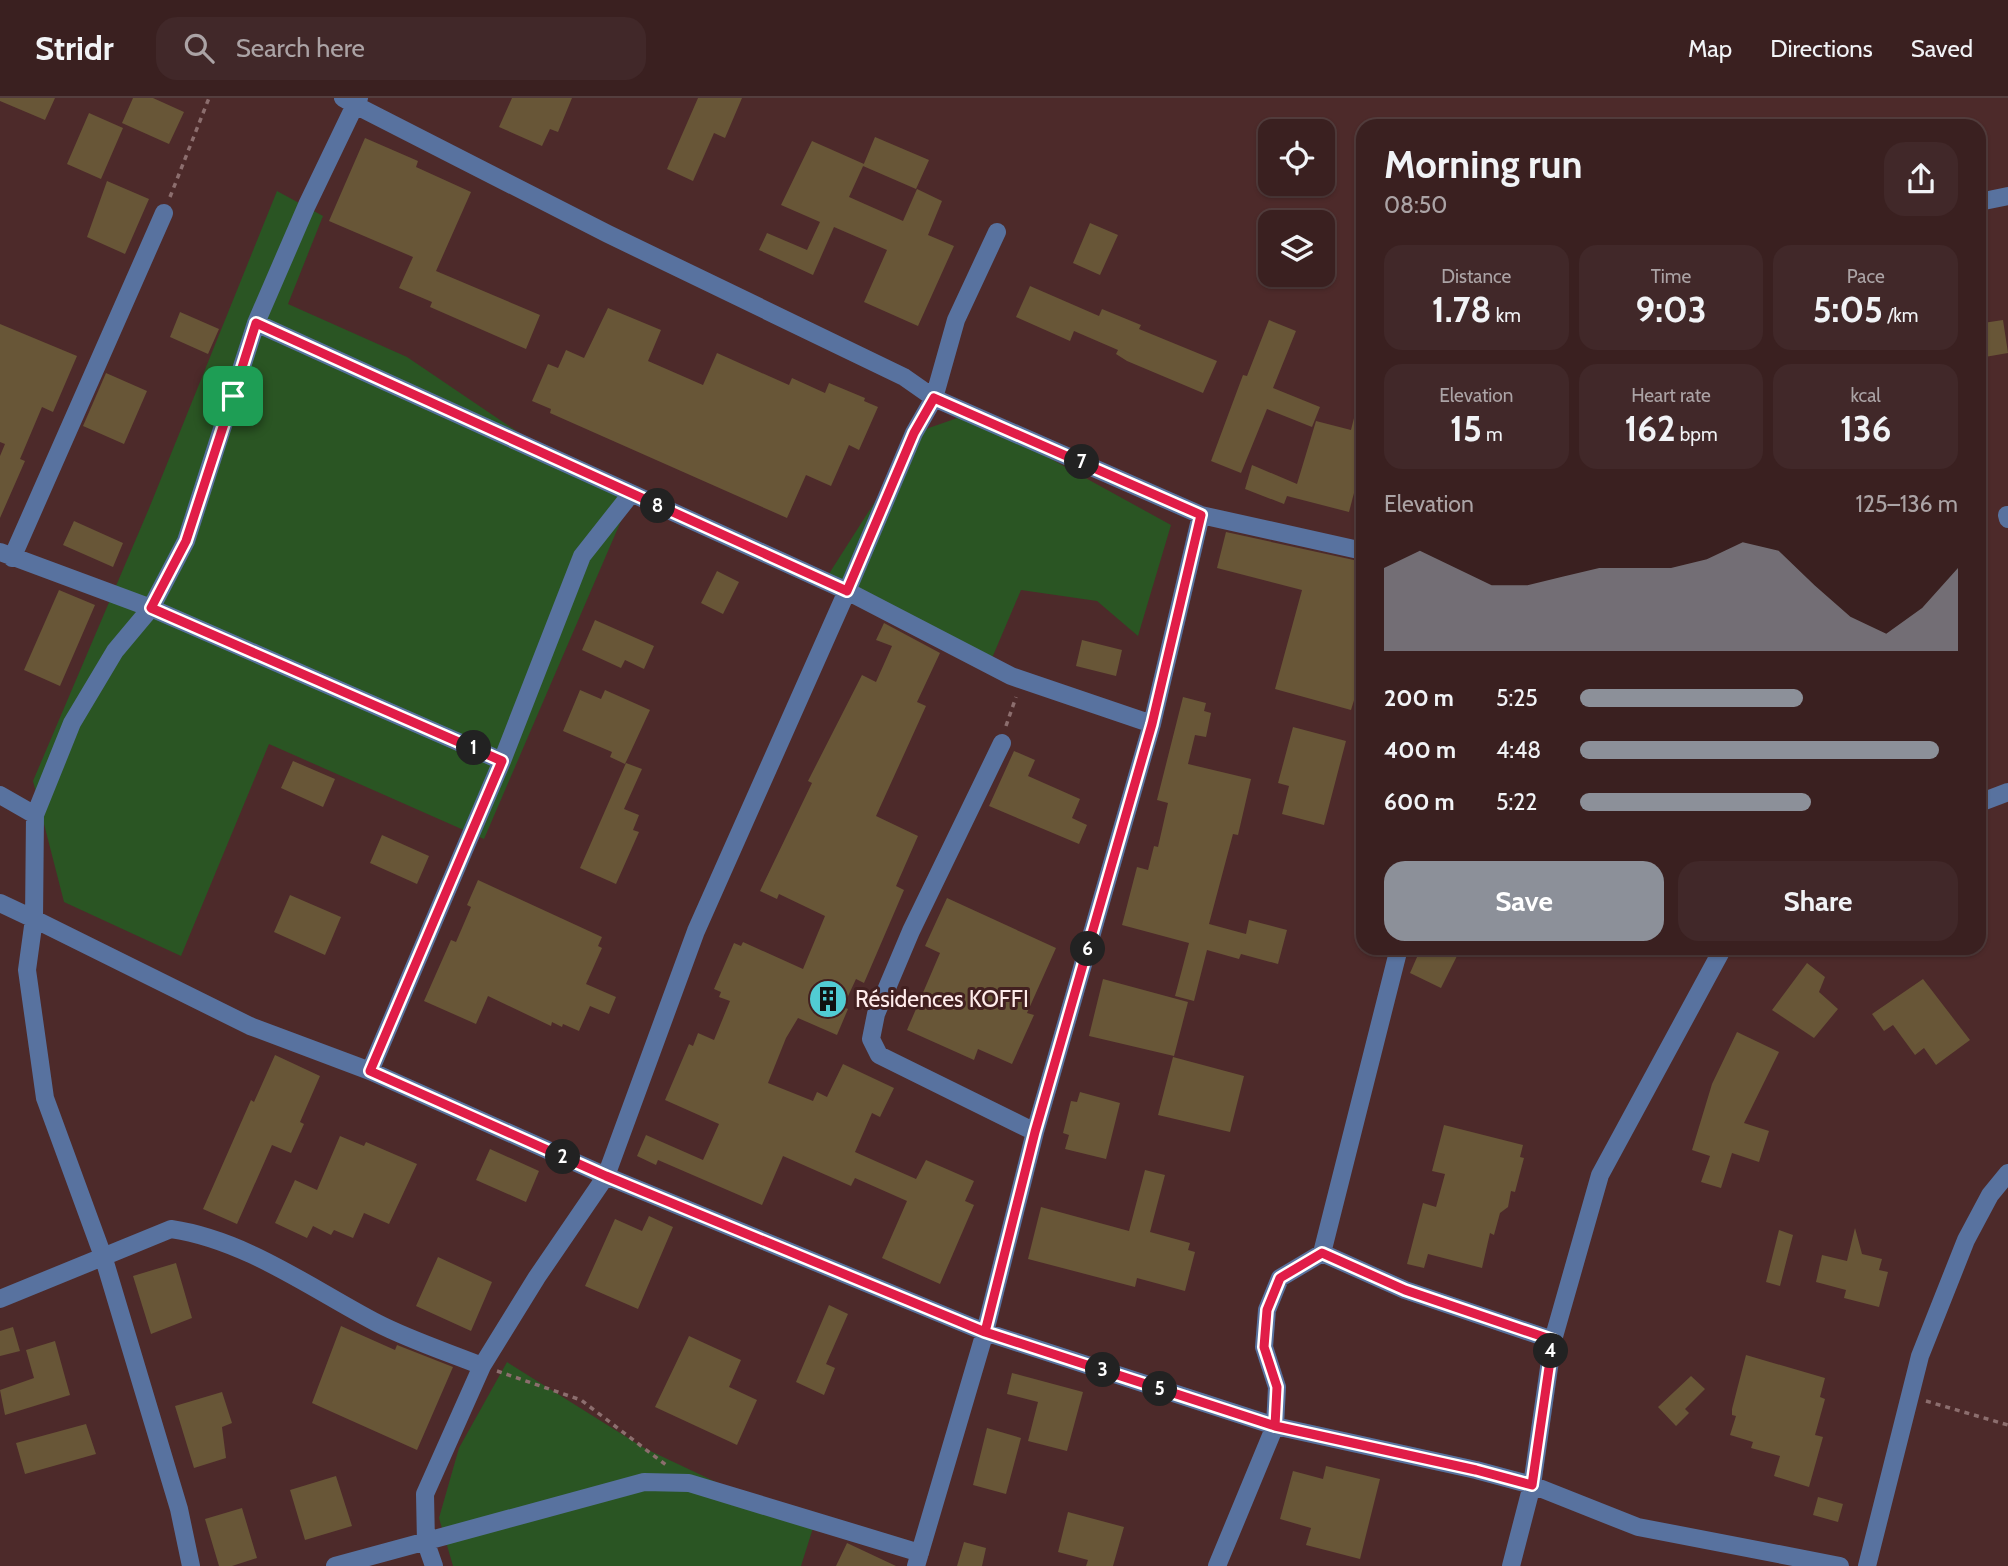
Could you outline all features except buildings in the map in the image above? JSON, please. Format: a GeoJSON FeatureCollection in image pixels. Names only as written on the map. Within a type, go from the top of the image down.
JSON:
{"type":"FeatureCollection","features":[{"type":"Feature","properties":{"kind":"street"},"geometry":{"type":"LineString","coordinates":[[191,1566],[173,1485],[104,1259],[45,1098],[27,970],[34,919],[35,815],[72,723],[115,651],[151,608],[186,541],[256,323],[352,100],[608,234],[904,377],[934,398],[1201,515],[1356,549]]}},
{"type":"Feature","properties":{"kind":"street"},"geometry":{"type":"LineString","coordinates":[[1986,201],[2008,196]]}},
{"type":"Feature","properties":{"kind":"street"},"geometry":{"type":"LineString","coordinates":[[164,213],[6,555],[151,608],[502,761]]}},
{"type":"Feature","properties":{"kind":"street"},"geometry":{"type":"LineString","coordinates":[[433,1566],[426,1543],[425,1494],[482,1366],[537,1277],[606,1176],[696,931],[914,433],[934,398],[956,320],[997,232]]}},
{"type":"Feature","properties":{"kind":"street"},"geometry":{"type":"LineString","coordinates":[[256,323],[847,591],[1011,676],[1152,724]]}},
{"type":"Feature","properties":{"kind":"street"},"geometry":{"type":"LineString","coordinates":[[370,1071],[502,761],[582,556],[631,494]]}},
{"type":"Feature","properties":{"kind":"street"},"geometry":{"type":"LineString","coordinates":[[335,1566],[644,1482],[689,1483],[918,1560],[985,1332],[1035,1132],[1152,724],[1201,515]]}},
{"type":"Feature","properties":{"kind":"street"},"geometry":{"type":"LineString","coordinates":[[1002,743],[911,931],[876,1014],[871,1039],[879,1055],[1035,1132]]}},
{"type":"Feature","properties":{"kind":"street"},"geometry":{"type":"LineString","coordinates":[[1986,800],[2008,792]]}},
{"type":"Feature","properties":{"kind":"street"},"geometry":{"type":"LineString","coordinates":[[0,795],[35,815]]}},
{"type":"Feature","properties":{"kind":"street"},"geometry":{"type":"LineString","coordinates":[[0,903],[250,1026],[370,1071],[606,1176],[985,1332],[1275,1426],[1532,1485],[1639,1527],[1840,1566]]}},
{"type":"Feature","properties":{"kind":"street"},"geometry":{"type":"LineString","coordinates":[[1217,1566],[1275,1426],[1277,1387],[1264,1347],[1267,1310],[1280,1278],[1322,1253],[1397,955]]}},
{"type":"Feature","properties":{"kind":"street"},"geometry":{"type":"LineString","coordinates":[[1511,1566],[1532,1485],[1553,1340],[1600,1175],[1719,955]]}},
{"type":"Feature","properties":{"kind":"street"},"geometry":{"type":"LineString","coordinates":[[1867,1566],[1920,1356],[1966,1240],[1990,1195],[2008,1173]]}},
{"type":"Feature","properties":{"kind":"street"},"geometry":{"type":"LineString","coordinates":[[0,1299],[104,1259],[171,1229],[193,1233],[317,1287],[378,1324],[482,1366]]}},
{"type":"Feature","properties":{"kind":"street"},"geometry":{"type":"LineString","coordinates":[[1322,1253],[1405,1290],[1553,1340]]}},
{"type":"Feature","properties":{"kind":"path"},"geometry":{"type":"LineString","coordinates":[[164,213],[209,98]]}},
{"type":"Feature","properties":{"kind":"path"},"geometry":{"type":"LineString","coordinates":[[1002,743],[1011,707],[1024,679]]}},
{"type":"Feature","properties":{"kind":"path"},"geometry":{"type":"LineString","coordinates":[[482,1366],[581,1400],[689,1483]]}},
{"type":"Feature","properties":{"kind":"path"},"geometry":{"type":"LineString","coordinates":[[1910,1397],[2008,1425]]}},
{"type":"Feature","properties":{"kind":"green space"},"geometry":{"type":"Polygon","coordinates":[[[277,191],[323,216],[288,304],[407,357],[546,451],[633,493],[484,839],[269,744],[181,956],[64,902],[33,781],[150,506],[277,191]]]}},
{"type":"Feature","properties":{"kind":"green space"},"geometry":{"type":"Polygon","coordinates":[[[969,414],[1171,525],[1138,636],[1097,601],[1021,590],[992,658],[825,580],[920,431],[969,414]]]}},
{"type":"Feature","properties":{"kind":"green space"},"geometry":{"type":"Polygon","coordinates":[[[507,1362],[644,1448],[813,1528],[801,1566],[453,1566],[439,1518],[459,1448],[507,1362]]]}},
{"type":"Feature","properties":{"kind":"place","name":"Résidences KOFFI"},"geometry":{"type":"Point","coordinates":[828,999]}},
{"type":"Feature","properties":{"kind":"route"},"geometry":{"type":"LineString","coordinates":[[233,396],[186,541],[151,608],[502,761],[370,1071],[606,1176],[985,1332],[1082,1363],[1275,1426],[1532,1485],[1553,1340],[1405,1290],[1322,1253],[1280,1278],[1267,1310],[1264,1347],[1277,1387],[1275,1426],[985,1332],[1035,1132],[1152,724],[1201,515],[934,398],[914,433],[847,591],[256,323],[233,396]]}}]}
